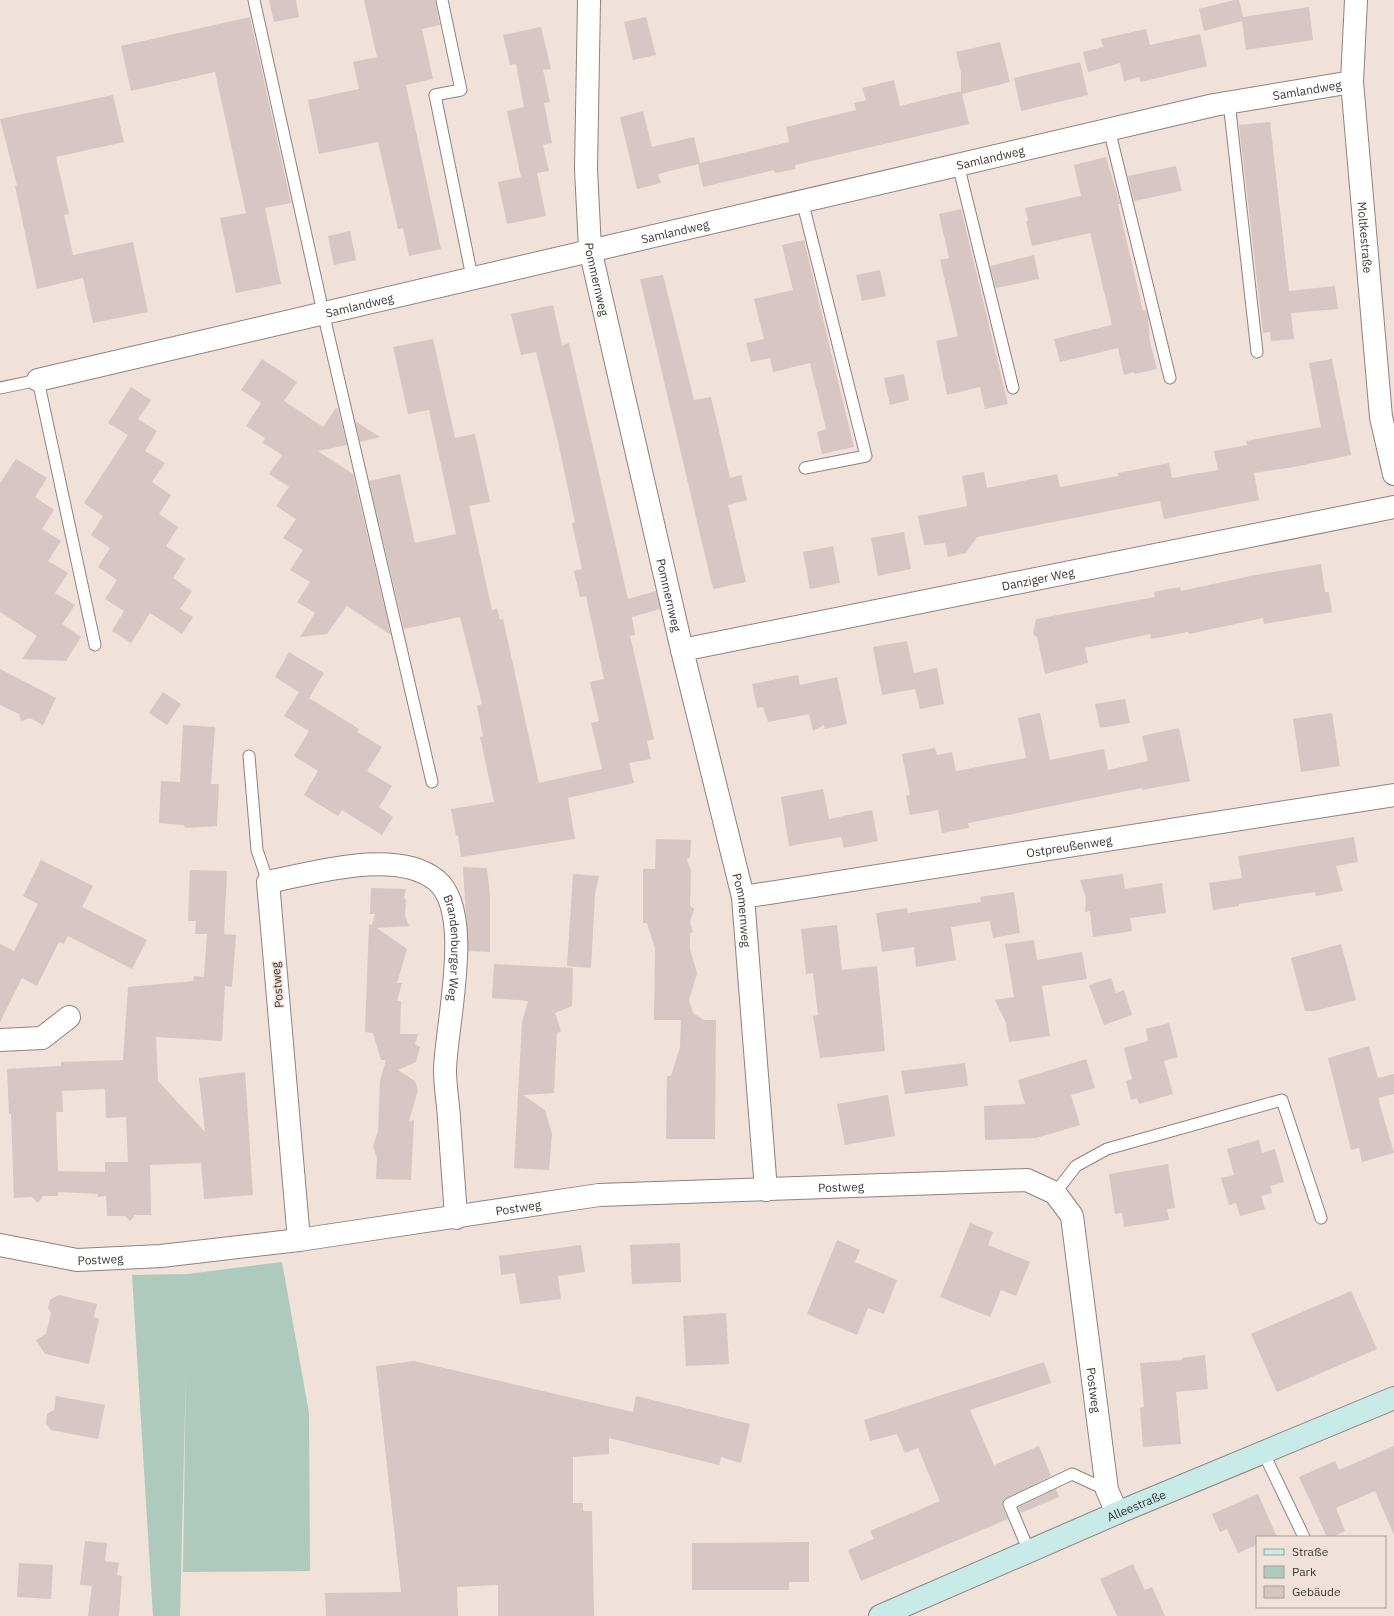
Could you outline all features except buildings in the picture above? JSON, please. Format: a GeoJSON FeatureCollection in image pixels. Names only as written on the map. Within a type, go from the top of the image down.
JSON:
{"type":"FeatureCollection","features":[{"type":"Feature","properties":{"kind":"street","name":"Pommernweg"},"geometry":{"type":"LineString","coordinates":[[589,0],[586,169],[590,249],[682,650],[743,897],[766,1190]]}},
{"type":"Feature","properties":{"kind":"street","name":"Moltkestraße"},"geometry":{"type":"LineString","coordinates":[[1358,1],[1352,82],[1394,474]]}},
{"type":"Feature","properties":{"kind":"street","name":"Samlandweg"},"geometry":{"type":"LineString","coordinates":[[38,380],[590,249],[1229,102],[1352,82]]}},
{"type":"Feature","properties":{"kind":"street","name":"Danziger Weg"},"geometry":{"type":"LineString","coordinates":[[682,650],[1394,507]]}},
{"type":"Feature","properties":{"kind":"street","name":"Ostpreußenweg"},"geometry":{"type":"LineString","coordinates":[[743,897],[1394,795]]}},
{"type":"Feature","properties":{"kind":"street","name":"Brandenburger Weg"},"geometry":{"type":"LineString","coordinates":[[268,882],[360,865],[390,864],[413,868],[436,880],[451,900],[456,926],[455,965],[445,1070],[456,1218]]}},
{"type":"Feature","properties":{"kind":"street","name":"Postweg"},"geometry":{"type":"LineString","coordinates":[[268,882],[299,1240]]}},
{"type":"Feature","properties":{"kind":"street"},"geometry":{"type":"LineString","coordinates":[[0,1040],[42,1038],[69,1017]]}},
{"type":"Feature","properties":{"kind":"street","name":"Postweg"},"geometry":{"type":"LineString","coordinates":[[0,1245],[77,1260],[161,1256],[299,1240],[456,1218],[599,1195],[1027,1180],[1055,1193],[1072,1216],[1107,1490],[1117,1513]]}},
{"type":"Feature","properties":{"kind":"street","name":"Alleestraße"},"geometry":{"type":"LineString","coordinates":[[880,1616],[1117,1513],[1394,1398]]}},
{"type":"Feature","properties":{"kind":"lane"},"geometry":{"type":"LineString","coordinates":[[254,0],[323,312],[432,782]]}},
{"type":"Feature","properties":{"kind":"lane"},"geometry":{"type":"LineString","coordinates":[[442,0],[461,90],[435,96],[472,277]]}},
{"type":"Feature","properties":{"kind":"lane"},"geometry":{"type":"LineString","coordinates":[[1229,102],[1257,352]]}},
{"type":"Feature","properties":{"kind":"lane"},"geometry":{"type":"LineString","coordinates":[[1110,129],[1170,378]]}},
{"type":"Feature","properties":{"kind":"lane"},"geometry":{"type":"LineString","coordinates":[[958,164],[1013,388]]}},
{"type":"Feature","properties":{"kind":"lane"},"geometry":{"type":"LineString","coordinates":[[802,200],[866,456],[805,468]]}},
{"type":"Feature","properties":{"kind":"lane"},"geometry":{"type":"LineString","coordinates":[[38,380],[95,645]]}},
{"type":"Feature","properties":{"kind":"lane","name":"Samlandweg"},"geometry":{"type":"LineString","coordinates":[[0,388],[38,380]]}},
{"type":"Feature","properties":{"kind":"lane","name":"Postweg"},"geometry":{"type":"LineString","coordinates":[[249,756],[257,850],[268,882]]}},
{"type":"Feature","properties":{"kind":"lane"},"geometry":{"type":"LineString","coordinates":[[1055,1193],[1076,1166],[1107,1149],[1282,1100],[1320,1218]]}},
{"type":"Feature","properties":{"kind":"lane"},"geometry":{"type":"LineString","coordinates":[[1263,1452],[1304,1536]]}},
{"type":"Feature","properties":{"kind":"lane"},"geometry":{"type":"LineString","coordinates":[[1029,1551],[1008,1504],[1072,1474],[1107,1490]]}},
{"type":"Feature","properties":{"kind":"green space"},"geometry":{"type":"Polygon","coordinates":[[[282,1262],[309,1413],[310,1571],[183,1572],[186,1371],[180,1616],[153,1616],[132,1275],[188,1274],[282,1262]]]}}]}
